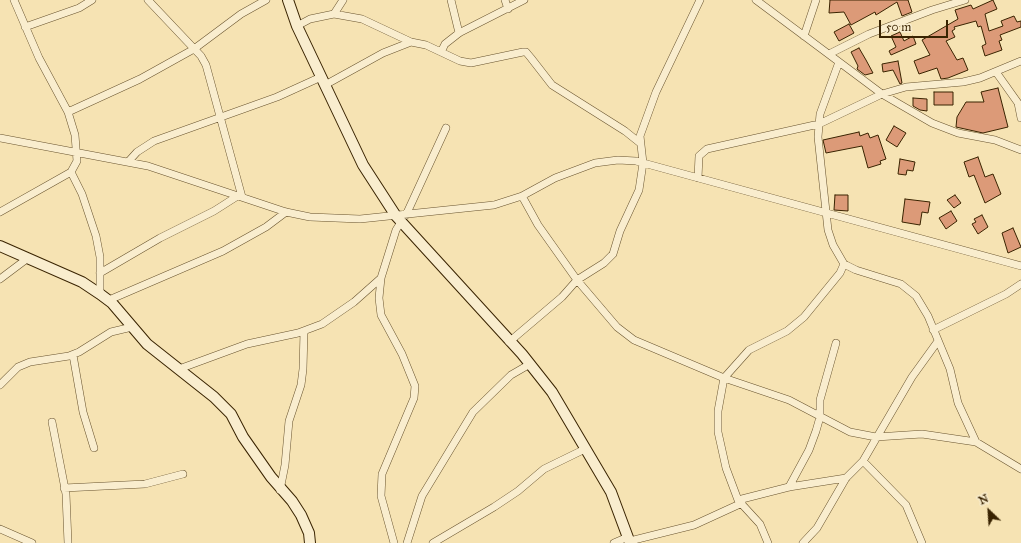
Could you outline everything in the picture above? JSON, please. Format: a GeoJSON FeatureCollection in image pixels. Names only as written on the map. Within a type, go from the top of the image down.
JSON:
{"type":"FeatureCollection","features":[{"type":"Feature","properties":{"kind":"street"},"geometry":{"type":"LineString","coordinates":[[0,212],[71,172],[77,161],[75,135],[68,112],[25,27],[14,0]]}},
{"type":"Feature","properties":{"kind":"street"},"geometry":{"type":"LineString","coordinates":[[25,27],[78,8],[92,0]]}},
{"type":"Feature","properties":{"kind":"street"},"geometry":{"type":"LineString","coordinates":[[148,0],[201,56],[206,65],[221,116],[239,197]]}},
{"type":"Feature","properties":{"kind":"street"},"geometry":{"type":"LineString","coordinates":[[288,0],[297,26],[363,165],[401,218],[530,364],[552,392],[612,492],[629,540]]}},
{"type":"Feature","properties":{"kind":"street"},"geometry":{"type":"LineString","coordinates":[[334,14],[343,0]]}},
{"type":"Feature","properties":{"kind":"street"},"geometry":{"type":"LineString","coordinates":[[451,0],[458,33]]}},
{"type":"Feature","properties":{"kind":"street"},"geometry":{"type":"LineString","coordinates":[[505,0],[508,9]]}},
{"type":"Feature","properties":{"kind":"street"},"geometry":{"type":"LineString","coordinates":[[442,52],[445,44],[458,33],[524,0]]}},
{"type":"Feature","properties":{"kind":"street"},"geometry":{"type":"LineString","coordinates":[[510,342],[562,297],[577,280],[604,263],[612,254],[620,231],[639,190],[643,163],[640,136],[656,92],[700,0]]}},
{"type":"Feature","properties":{"kind":"street"},"geometry":{"type":"LineString","coordinates":[[756,0],[882,94],[932,123],[958,133],[995,140],[1021,150]]}},
{"type":"Feature","properties":{"kind":"street"},"geometry":{"type":"LineString","coordinates":[[804,36],[816,0]]}},
{"type":"Feature","properties":{"kind":"street"},"geometry":{"type":"LineString","coordinates":[[828,54],[875,32],[965,0]]}},
{"type":"Feature","properties":{"kind":"street"},"geometry":{"type":"LineString","coordinates":[[68,112],[140,79],[194,49],[241,14],[262,1]]}},
{"type":"Feature","properties":{"kind":"street"},"geometry":{"type":"LineString","coordinates":[[297,26],[310,19],[334,14],[362,19],[411,42],[422,44],[460,61],[471,63],[526,52],[552,85],[625,131],[640,144]]}},
{"type":"Feature","properties":{"kind":"street"},"geometry":{"type":"LineString","coordinates":[[128,162],[137,152],[154,141],[323,81],[383,53],[411,42]]}},
{"type":"Feature","properties":{"kind":"street"},"geometry":{"type":"LineString","coordinates":[[698,178],[699,156],[707,148],[819,124],[882,94],[906,87],[963,82],[996,72],[1021,61]]}},
{"type":"Feature","properties":{"kind":"street"},"geometry":{"type":"LineString","coordinates":[[839,62],[820,114],[818,137],[828,230],[833,245],[844,264],[856,270],[900,284],[916,296],[928,316],[952,376],[958,403],[976,442]]}},
{"type":"Feature","properties":{"kind":"street"},"geometry":{"type":"LineString","coordinates":[[996,72],[1018,103],[1021,118]]}},
{"type":"Feature","properties":{"kind":"street"},"geometry":{"type":"LineString","coordinates":[[394,543],[381,496],[382,474],[414,398],[415,386],[402,354],[381,315],[379,298],[381,278],[401,218],[446,128]]}},
{"type":"Feature","properties":{"kind":"street"},"geometry":{"type":"LineString","coordinates":[[0,138],[148,166],[286,212],[310,217],[360,219],[401,218],[494,205],[522,196],[555,178],[595,163],[618,160],[643,163],[1021,266]]}},
{"type":"Feature","properties":{"kind":"street"},"geometry":{"type":"LineString","coordinates":[[71,172],[90,214],[100,257],[100,273],[105,297]]}},
{"type":"Feature","properties":{"kind":"street"},"geometry":{"type":"LineString","coordinates":[[522,196],[538,225],[577,280],[617,327],[634,340],[724,378],[789,400],[850,432],[876,437],[922,434],[976,442],[1021,469]]}},
{"type":"Feature","properties":{"kind":"street"},"geometry":{"type":"LineString","coordinates":[[100,273],[160,238],[239,197]]}},
{"type":"Feature","properties":{"kind":"street"},"geometry":{"type":"LineString","coordinates":[[105,297],[223,251],[266,227],[286,212]]}},
{"type":"Feature","properties":{"kind":"street"},"geometry":{"type":"LineString","coordinates":[[0,246],[82,282],[105,297],[147,344],[214,397],[231,414],[243,437],[280,490],[292,501],[301,515],[309,533],[310,543]]}},
{"type":"Feature","properties":{"kind":"street"},"geometry":{"type":"LineString","coordinates":[[0,279],[28,258]]}},
{"type":"Feature","properties":{"kind":"street"},"geometry":{"type":"LineString","coordinates":[[768,543],[760,524],[740,501],[732,486],[720,446],[718,411],[724,378],[749,350],[787,331],[804,316],[840,273],[844,264]]}},
{"type":"Feature","properties":{"kind":"street"},"geometry":{"type":"LineString","coordinates":[[179,369],[247,344],[304,331],[322,324],[354,302],[381,278]]}},
{"type":"Feature","properties":{"kind":"street"},"geometry":{"type":"LineString","coordinates":[[933,330],[1006,294],[1021,284]]}},
{"type":"Feature","properties":{"kind":"street"},"geometry":{"type":"LineString","coordinates":[[0,385],[18,367],[30,362],[73,355],[111,332],[132,327]]}},
{"type":"Feature","properties":{"kind":"street"},"geometry":{"type":"LineString","coordinates":[[280,490],[285,465],[289,421],[301,385],[304,331]]}},
{"type":"Feature","properties":{"kind":"street"},"geometry":{"type":"LineString","coordinates":[[803,543],[817,528],[846,478],[862,461],[912,377],[938,341]]}},
{"type":"Feature","properties":{"kind":"street"},"geometry":{"type":"LineString","coordinates":[[789,487],[809,450],[820,417],[820,400],[836,343]]}},
{"type":"Feature","properties":{"kind":"street"},"geometry":{"type":"LineString","coordinates":[[73,355],[83,412],[94,448]]}},
{"type":"Feature","properties":{"kind":"street"},"geometry":{"type":"LineString","coordinates":[[407,543],[422,496],[474,412],[511,375],[530,364]]}},
{"type":"Feature","properties":{"kind":"street"},"geometry":{"type":"LineString","coordinates":[[52,422],[64,488],[68,543]]}},
{"type":"Feature","properties":{"kind":"street"},"geometry":{"type":"LineString","coordinates":[[433,543],[518,491],[544,469],[585,449]]}},
{"type":"Feature","properties":{"kind":"street"},"geometry":{"type":"LineString","coordinates":[[862,461],[906,505],[922,543]]}},
{"type":"Feature","properties":{"kind":"street"},"geometry":{"type":"LineString","coordinates":[[64,488],[145,484],[183,474]]}},
{"type":"Feature","properties":{"kind":"street"},"geometry":{"type":"LineString","coordinates":[[614,543],[694,525],[740,501],[789,487],[846,478]]}},
{"type":"Feature","properties":{"kind":"street"},"geometry":{"type":"LineString","coordinates":[[0,529],[32,543]]}},
{"type":"Feature","properties":{"kind":"building"},"geometry":{"type":"Polygon","coordinates":[[[830,0],[908,0],[912,12],[902,16],[897,2],[876,15],[875,12],[851,25],[844,12],[829,13],[830,0]]]}},
{"type":"Feature","properties":{"kind":"building"},"geometry":{"type":"Polygon","coordinates":[[[993,0],[997,9],[985,14],[989,31],[1003,26],[1001,21],[1014,16],[1017,22],[1021,21],[1021,27],[1000,35],[1002,40],[999,41],[1002,50],[985,56],[982,46],[986,44],[981,26],[978,27],[976,21],[954,27],[955,29],[952,31],[955,37],[946,41],[957,60],[963,58],[968,70],[948,78],[941,79],[937,68],[919,74],[914,61],[930,55],[922,40],[958,19],[955,10],[971,5],[973,9],[993,0]]]}},
{"type":"Feature","properties":{"kind":"building"},"geometry":{"type":"Polygon","coordinates":[[[849,24],[854,33],[839,41],[834,32],[849,24]]]}},
{"type":"Feature","properties":{"kind":"building"},"geometry":{"type":"Polygon","coordinates":[[[900,32],[904,41],[913,36],[916,44],[891,55],[889,51],[896,47],[891,36],[900,32]]]}},
{"type":"Feature","properties":{"kind":"building"},"geometry":{"type":"Polygon","coordinates":[[[859,48],[873,73],[865,75],[857,69],[858,66],[851,52],[859,48]]]}},
{"type":"Feature","properties":{"kind":"building"},"geometry":{"type":"Polygon","coordinates":[[[898,61],[902,83],[900,84],[893,70],[883,72],[882,64],[898,61]]]}},
{"type":"Feature","properties":{"kind":"building"},"geometry":{"type":"Polygon","coordinates":[[[998,88],[1008,127],[983,133],[956,127],[957,117],[966,102],[984,102],[981,92],[998,88]]]}},
{"type":"Feature","properties":{"kind":"building"},"geometry":{"type":"Polygon","coordinates":[[[934,92],[953,92],[953,105],[934,105],[934,92]]]}},
{"type":"Feature","properties":{"kind":"building"},"geometry":{"type":"Polygon","coordinates":[[[913,98],[927,99],[927,111],[920,110],[913,106],[913,98]]]}},
{"type":"Feature","properties":{"kind":"building"},"geometry":{"type":"Polygon","coordinates":[[[894,126],[906,133],[897,147],[886,140],[894,126]]]}},
{"type":"Feature","properties":{"kind":"building"},"geometry":{"type":"Polygon","coordinates":[[[859,132],[860,136],[868,133],[870,138],[878,135],[886,159],[880,161],[881,164],[868,168],[862,146],[826,153],[823,140],[859,132]]]}},
{"type":"Feature","properties":{"kind":"building"},"geometry":{"type":"Polygon","coordinates":[[[978,157],[985,177],[993,174],[1001,194],[985,203],[974,175],[969,177],[964,162],[978,157]]]}},
{"type":"Feature","properties":{"kind":"building"},"geometry":{"type":"Polygon","coordinates":[[[900,159],[915,162],[913,171],[907,170],[906,175],[898,174],[900,159]]]}},
{"type":"Feature","properties":{"kind":"building"},"geometry":{"type":"Polygon","coordinates":[[[835,195],[848,195],[848,211],[834,210],[835,195]]]}},
{"type":"Feature","properties":{"kind":"building"},"geometry":{"type":"Polygon","coordinates":[[[955,195],[961,203],[954,208],[947,200],[955,195]]]}},
{"type":"Feature","properties":{"kind":"building"},"geometry":{"type":"Polygon","coordinates":[[[905,199],[930,202],[928,213],[922,212],[920,225],[902,222],[905,199]]]}},
{"type":"Feature","properties":{"kind":"building"},"geometry":{"type":"Polygon","coordinates":[[[951,211],[957,221],[946,229],[939,218],[951,211]]]}},
{"type":"Feature","properties":{"kind":"building"},"geometry":{"type":"Polygon","coordinates":[[[982,215],[988,227],[978,234],[972,224],[976,222],[974,219],[982,215]]]}},
{"type":"Feature","properties":{"kind":"building"},"geometry":{"type":"Polygon","coordinates":[[[1013,228],[1021,247],[1008,253],[1002,233],[1013,228]]]}}]}
